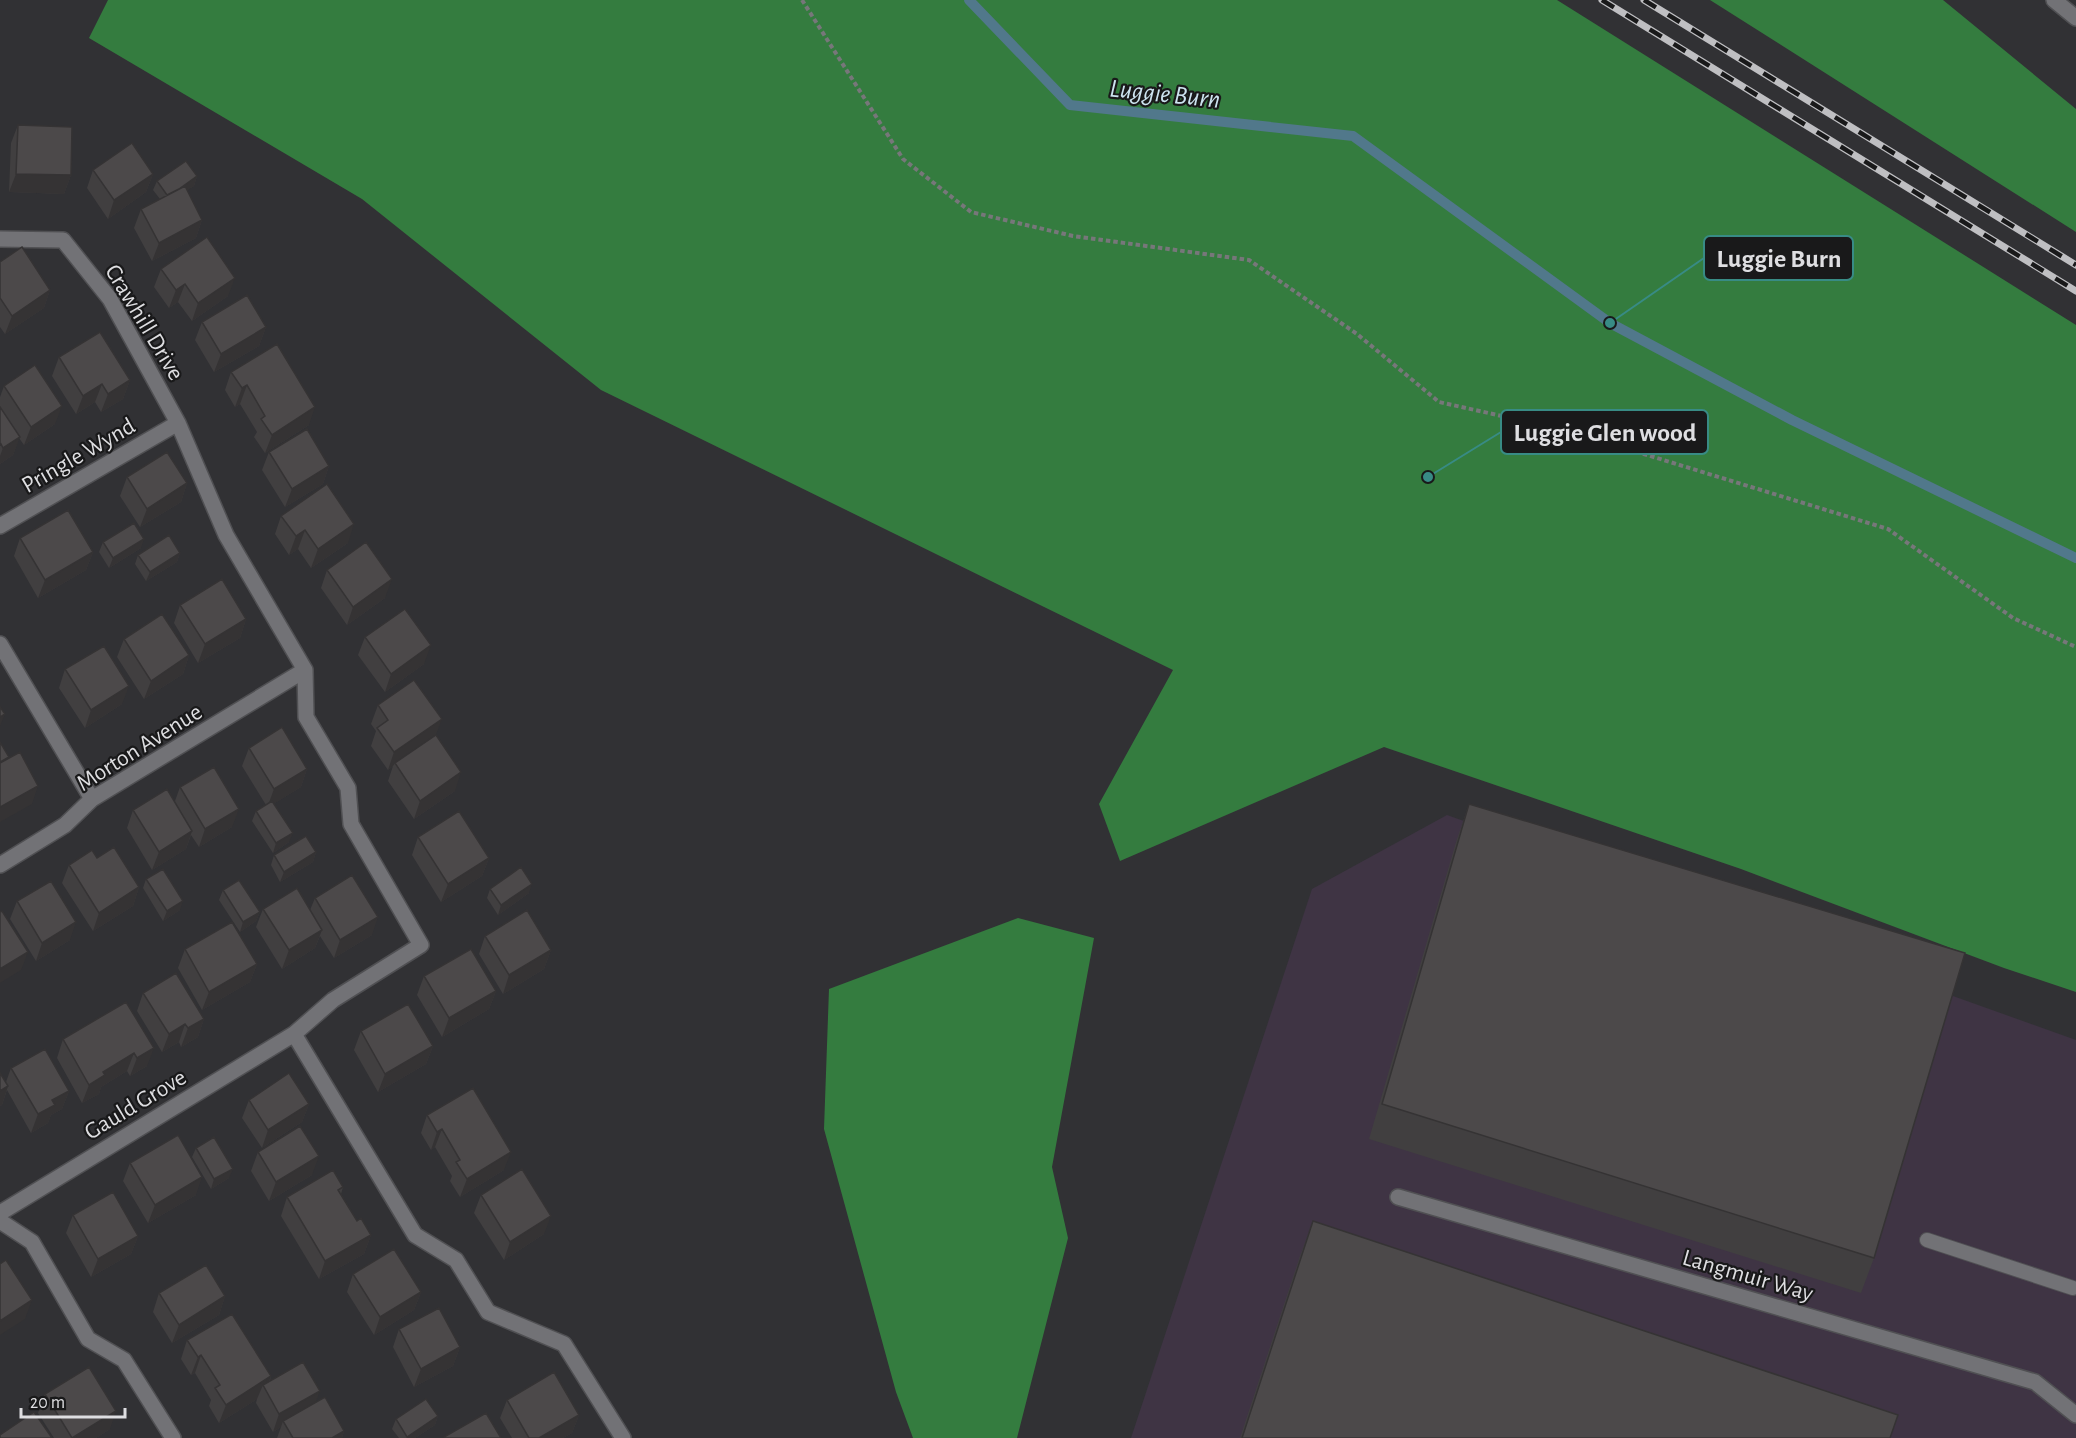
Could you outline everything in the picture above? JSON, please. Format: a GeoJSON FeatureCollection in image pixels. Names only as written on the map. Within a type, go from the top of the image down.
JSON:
{"type":"FeatureCollection","features":[{"type":"Feature","properties":{"kind":"street"},"geometry":{"type":"LineString","coordinates":[[2054,0],[2076,18]]}},
{"type":"Feature","properties":{"kind":"street","name":"Crawhill Drive"},"geometry":{"type":"LineString","coordinates":[[0,239],[63,240],[110,299],[178,423]]}},
{"type":"Feature","properties":{"kind":"street"},"geometry":{"type":"LineString","coordinates":[[178,423],[226,535],[305,670]]}},
{"type":"Feature","properties":{"kind":"street","name":"Pringle Wynd"},"geometry":{"type":"LineString","coordinates":[[0,526],[178,423]]}},
{"type":"Feature","properties":{"kind":"street"},"geometry":{"type":"LineString","coordinates":[[0,644],[92,799]]}},
{"type":"Feature","properties":{"kind":"street","name":"Morton Avenue"},"geometry":{"type":"LineString","coordinates":[[0,865],[65,825],[92,799],[305,670]]}},
{"type":"Feature","properties":{"kind":"street","name":"Gauld Grove"},"geometry":{"type":"LineString","coordinates":[[0,1213],[294,1034],[333,1000],[421,945],[351,824],[348,789],[306,717],[305,670]]}},
{"type":"Feature","properties":{"kind":"street"},"geometry":{"type":"LineString","coordinates":[[294,1034],[415,1235],[456,1260],[488,1312],[564,1344],[623,1438]]}},
{"type":"Feature","properties":{"kind":"street","name":"Langmuir Way"},"geometry":{"type":"LineString","coordinates":[[1398,1197],[2035,1382],[2076,1415]]}},
{"type":"Feature","properties":{"kind":"street"},"geometry":{"type":"LineString","coordinates":[[0,1221],[32,1242],[88,1339],[124,1360],[172,1438]]}},
{"type":"Feature","properties":{"kind":"lane"},"geometry":{"type":"LineString","coordinates":[[1928,1240],[2073,1288]]}},
{"type":"Feature","properties":{"kind":"path"},"geometry":{"type":"LineString","coordinates":[[802,0],[903,159],[971,212],[1073,236],[1249,260],[1357,333],[1439,402],[1569,431],[1888,529],[2013,618],[2076,647]]}},
{"type":"Feature","properties":{"kind":"shaded area"},"geometry":{"type":"Polygon","coordinates":[[[1447,815],[2076,1040],[2076,1438],[1131,1438],[1312,889],[1447,815]]]}},
{"type":"Feature","properties":{"kind":"green space"},"geometry":{"type":"Polygon","coordinates":[[[108,0],[1557,0],[2076,325],[2076,992],[2004,968],[1741,869],[1384,747],[1120,861],[1099,804],[1173,670],[601,390],[362,199],[89,38],[108,0]]]}},
{"type":"Feature","properties":{"kind":"green space"},"geometry":{"type":"Polygon","coordinates":[[[1710,0],[1943,0],[2076,109],[2076,232],[1710,0]]]}},
{"type":"Feature","properties":{"kind":"green space"},"geometry":{"type":"Polygon","coordinates":[[[1018,918],[1094,938],[1052,1167],[1068,1238],[1017,1438],[913,1438],[896,1392],[824,1129],[829,989],[1018,918]]]}},
{"type":"Feature","properties":{"kind":"building"},"geometry":{"type":"Polygon","coordinates":[[[18,125],[72,127],[71,175],[16,174],[18,125]]]}},
{"type":"Feature","properties":{"kind":"building"},"geometry":{"type":"Polygon","coordinates":[[[132,143],[153,174],[114,200],[93,170],[132,143]]]}},
{"type":"Feature","properties":{"kind":"building"},"geometry":{"type":"Polygon","coordinates":[[[186,161],[197,176],[167,195],[157,181],[186,161]]]}},
{"type":"Feature","properties":{"kind":"building"},"geometry":{"type":"Polygon","coordinates":[[[185,186],[202,220],[159,243],[141,209],[185,186]]]}},
{"type":"Feature","properties":{"kind":"building"},"geometry":{"type":"Polygon","coordinates":[[[207,237],[235,278],[198,303],[185,284],[176,290],[161,269],[207,237]]]}},
{"type":"Feature","properties":{"kind":"building"},"geometry":{"type":"Polygon","coordinates":[[[22,247],[50,290],[12,316],[0,298],[0,262],[22,247]]]}},
{"type":"Feature","properties":{"kind":"building"},"geometry":{"type":"Polygon","coordinates":[[[247,295],[266,327],[221,354],[202,322],[247,295]]]}},
{"type":"Feature","properties":{"kind":"building"},"geometry":{"type":"Polygon","coordinates":[[[100,332],[130,380],[108,394],[102,384],[83,396],[59,357],[100,332]]]}},
{"type":"Feature","properties":{"kind":"building"},"geometry":{"type":"Polygon","coordinates":[[[277,344],[315,407],[272,435],[261,419],[265,416],[247,385],[242,388],[231,372],[277,344]]]}},
{"type":"Feature","properties":{"kind":"building"},"geometry":{"type":"Polygon","coordinates":[[[35,365],[62,406],[31,427],[4,386],[35,365]]]}},
{"type":"Feature","properties":{"kind":"building"},"geometry":{"type":"Polygon","coordinates":[[[0,407],[20,437],[3,448],[0,445],[0,407]]]}},
{"type":"Feature","properties":{"kind":"building"},"geometry":{"type":"Polygon","coordinates":[[[307,429],[329,466],[292,489],[269,452],[307,429]]]}},
{"type":"Feature","properties":{"kind":"building"},"geometry":{"type":"Polygon","coordinates":[[[167,452],[187,483],[147,509],[127,477],[167,452]]]}},
{"type":"Feature","properties":{"kind":"building"},"geometry":{"type":"Polygon","coordinates":[[[327,484],[354,524],[318,549],[305,530],[296,536],[281,516],[327,484]]]}},
{"type":"Feature","properties":{"kind":"building"},"geometry":{"type":"Polygon","coordinates":[[[68,510],[93,552],[45,580],[20,538],[68,510]]]}},
{"type":"Feature","properties":{"kind":"building"},"geometry":{"type":"Polygon","coordinates":[[[134,523],[144,539],[113,558],[103,542],[134,523]]]}},
{"type":"Feature","properties":{"kind":"building"},"geometry":{"type":"Polygon","coordinates":[[[169,535],[180,553],[150,572],[138,555],[169,535]]]}},
{"type":"Feature","properties":{"kind":"building"},"geometry":{"type":"Polygon","coordinates":[[[366,542],[392,579],[353,607],[327,570],[366,542]]]}},
{"type":"Feature","properties":{"kind":"building"},"geometry":{"type":"Polygon","coordinates":[[[222,579],[246,619],[205,644],[180,605],[222,579]]]}},
{"type":"Feature","properties":{"kind":"building"},"geometry":{"type":"Polygon","coordinates":[[[405,609],[431,645],[391,674],[365,637],[405,609]]]}},
{"type":"Feature","properties":{"kind":"building"},"geometry":{"type":"Polygon","coordinates":[[[162,614],[189,655],[151,681],[124,639],[162,614]]]}},
{"type":"Feature","properties":{"kind":"building"},"geometry":{"type":"Polygon","coordinates":[[[104,646],[129,686],[91,710],[65,669],[104,646]]]}},
{"type":"Feature","properties":{"kind":"building"},"geometry":{"type":"Polygon","coordinates":[[[414,680],[442,719],[394,752],[377,728],[388,720],[378,705],[414,680]]]}},
{"type":"Feature","properties":{"kind":"building"},"geometry":{"type":"Polygon","coordinates":[[[0,707],[5,714],[0,717],[0,707]]]}},
{"type":"Feature","properties":{"kind":"building"},"geometry":{"type":"Polygon","coordinates":[[[282,727],[307,769],[274,789],[249,748],[282,727]]]}},
{"type":"Feature","properties":{"kind":"building"},"geometry":{"type":"Polygon","coordinates":[[[436,735],[461,772],[420,801],[395,763],[436,735]]]}},
{"type":"Feature","properties":{"kind":"building"},"geometry":{"type":"Polygon","coordinates":[[[0,742],[9,757],[0,762],[0,742]]]}},
{"type":"Feature","properties":{"kind":"building"},"geometry":{"type":"Polygon","coordinates":[[[20,752],[38,786],[0,807],[0,763],[20,752]]]}},
{"type":"Feature","properties":{"kind":"building"},"geometry":{"type":"Polygon","coordinates":[[[214,767],[239,809],[205,829],[180,787],[214,767]]]}},
{"type":"Feature","properties":{"kind":"building"},"geometry":{"type":"Polygon","coordinates":[[[167,789],[192,831],[159,852],[133,810],[167,789]]]}},
{"type":"Feature","properties":{"kind":"building"},"geometry":{"type":"Polygon","coordinates":[[[272,801],[293,833],[276,843],[256,811],[272,801]]]}},
{"type":"Feature","properties":{"kind":"building"},"geometry":{"type":"Polygon","coordinates":[[[1469,804],[1965,953],[1874,1258],[1382,1104],[1469,804]]]}},
{"type":"Feature","properties":{"kind":"building"},"geometry":{"type":"Polygon","coordinates":[[[459,811],[489,858],[448,884],[418,837],[459,811]]]}},
{"type":"Feature","properties":{"kind":"building"},"geometry":{"type":"Polygon","coordinates":[[[306,836],[316,852],[284,872],[274,855],[306,836]]]}},
{"type":"Feature","properties":{"kind":"building"},"geometry":{"type":"Polygon","coordinates":[[[114,847],[139,887],[99,913],[69,865],[92,850],[97,858],[114,847]]]}},
{"type":"Feature","properties":{"kind":"building"},"geometry":{"type":"Polygon","coordinates":[[[521,867],[532,884],[501,905],[490,889],[521,867]]]}},
{"type":"Feature","properties":{"kind":"building"},"geometry":{"type":"Polygon","coordinates":[[[163,869],[183,901],[167,911],[146,879],[163,869]]]}},
{"type":"Feature","properties":{"kind":"building"},"geometry":{"type":"Polygon","coordinates":[[[352,875],[378,917],[340,940],[315,898],[352,875]]]}},
{"type":"Feature","properties":{"kind":"building"},"geometry":{"type":"Polygon","coordinates":[[[239,880],[260,912],[243,922],[223,890],[239,880]]]}},
{"type":"Feature","properties":{"kind":"building"},"geometry":{"type":"Polygon","coordinates":[[[51,881],[76,922],[42,943],[17,901],[51,881]]]}},
{"type":"Feature","properties":{"kind":"building"},"geometry":{"type":"Polygon","coordinates":[[[297,888],[322,930],[289,950],[263,909],[297,888]]]}},
{"type":"Feature","properties":{"kind":"building"},"geometry":{"type":"Polygon","coordinates":[[[527,910],[551,950],[509,975],[485,936],[527,910]]]}},
{"type":"Feature","properties":{"kind":"building"},"geometry":{"type":"Polygon","coordinates":[[[2,911],[28,952],[0,969],[0,912],[2,911]]]}},
{"type":"Feature","properties":{"kind":"building"},"geometry":{"type":"Polygon","coordinates":[[[232,922],[257,964],[209,992],[185,949],[232,922]]]}},
{"type":"Feature","properties":{"kind":"building"},"geometry":{"type":"Polygon","coordinates":[[[471,949],[496,991],[449,1018],[424,976],[471,949]]]}},
{"type":"Feature","properties":{"kind":"building"},"geometry":{"type":"Polygon","coordinates":[[[176,973],[204,1019],[188,1028],[185,1024],[169,1034],[143,993],[176,973]]]}},
{"type":"Feature","properties":{"kind":"building"},"geometry":{"type":"Polygon","coordinates":[[[126,1002],[154,1048],[137,1058],[134,1053],[103,1072],[105,1075],[89,1085],[63,1039],[126,1002]]]}},
{"type":"Feature","properties":{"kind":"building"},"geometry":{"type":"Polygon","coordinates":[[[408,1004],[433,1046],[385,1074],[361,1031],[408,1004]]]}},
{"type":"Feature","properties":{"kind":"building"},"geometry":{"type":"Polygon","coordinates":[[[45,1049],[69,1091],[52,1100],[55,1105],[38,1114],[11,1068],[45,1049]]]}},
{"type":"Feature","properties":{"kind":"building"},"geometry":{"type":"Polygon","coordinates":[[[0,1073],[8,1086],[0,1091],[0,1073]]]}},
{"type":"Feature","properties":{"kind":"building"},"geometry":{"type":"Polygon","coordinates":[[[289,1073],[309,1104],[268,1130],[249,1100],[289,1073]]]}},
{"type":"Feature","properties":{"kind":"building"},"geometry":{"type":"Polygon","coordinates":[[[473,1088],[511,1152],[467,1179],[456,1162],[460,1160],[442,1129],[437,1132],[427,1115],[473,1088]]]}},
{"type":"Feature","properties":{"kind":"building"},"geometry":{"type":"Polygon","coordinates":[[[300,1126],[319,1156],[276,1182],[258,1152],[300,1126]]]}},
{"type":"Feature","properties":{"kind":"building"},"geometry":{"type":"Polygon","coordinates":[[[178,1135],[202,1177],[155,1205],[130,1163],[178,1135]]]}},
{"type":"Feature","properties":{"kind":"building"},"geometry":{"type":"Polygon","coordinates":[[[214,1137],[233,1169],[214,1179],[196,1148],[214,1137]]]}},
{"type":"Feature","properties":{"kind":"building"},"geometry":{"type":"Polygon","coordinates":[[[522,1169],[551,1216],[510,1242],[481,1195],[522,1169]]]}},
{"type":"Feature","properties":{"kind":"building"},"geometry":{"type":"Polygon","coordinates":[[[333,1170],[343,1187],[338,1190],[357,1221],[361,1218],[371,1235],[325,1261],[287,1197],[333,1170]]]}},
{"type":"Feature","properties":{"kind":"building"},"geometry":{"type":"Polygon","coordinates":[[[113,1192],[138,1236],[98,1259],[73,1215],[113,1192]]]}},
{"type":"Feature","properties":{"kind":"building"},"geometry":{"type":"Polygon","coordinates":[[[1313,1221],[1898,1415],[1890,1438],[1242,1438],[1313,1221]]]}},
{"type":"Feature","properties":{"kind":"building"},"geometry":{"type":"Polygon","coordinates":[[[394,1249],[421,1292],[380,1317],[353,1274],[394,1249]]]}},
{"type":"Feature","properties":{"kind":"building"},"geometry":{"type":"Polygon","coordinates":[[[6,1260],[32,1300],[0,1321],[0,1264],[6,1260]]]}},
{"type":"Feature","properties":{"kind":"building"},"geometry":{"type":"Polygon","coordinates":[[[206,1265],[225,1296],[179,1325],[159,1293],[206,1265]]]}},
{"type":"Feature","properties":{"kind":"building"},"geometry":{"type":"Polygon","coordinates":[[[439,1308],[460,1347],[421,1369],[399,1329],[439,1308]]]}},
{"type":"Feature","properties":{"kind":"building"},"geometry":{"type":"Polygon","coordinates":[[[232,1314],[271,1376],[226,1405],[215,1388],[220,1385],[201,1355],[198,1357],[187,1340],[232,1314]]]}},
{"type":"Feature","properties":{"kind":"building"},"geometry":{"type":"Polygon","coordinates":[[[303,1362],[320,1391],[279,1414],[263,1385],[303,1362]]]}},
{"type":"Feature","properties":{"kind":"building"},"geometry":{"type":"Polygon","coordinates":[[[89,1367],[116,1411],[72,1438],[45,1394],[89,1367]]]}},
{"type":"Feature","properties":{"kind":"building"},"geometry":{"type":"Polygon","coordinates":[[[554,1372],[579,1415],[539,1438],[529,1438],[507,1400],[554,1372]]]}},
{"type":"Feature","properties":{"kind":"building"},"geometry":{"type":"Polygon","coordinates":[[[325,1397],[344,1431],[332,1438],[293,1438],[283,1421],[325,1397]]]}},
{"type":"Feature","properties":{"kind":"building"},"geometry":{"type":"Polygon","coordinates":[[[426,1399],[438,1416],[407,1437],[396,1419],[426,1399]]]}},
{"type":"Feature","properties":{"kind":"building"},"geometry":{"type":"Polygon","coordinates":[[[34,1412],[52,1438],[0,1438],[0,1435],[34,1412]]]}},
{"type":"Feature","properties":{"kind":"building"},"geometry":{"type":"Polygon","coordinates":[[[486,1413],[501,1438],[444,1437],[486,1413]]]}},
{"type":"Feature","properties":{"kind":"waterway","name":"Luggie Burn"},"geometry":{"type":"LineString","coordinates":[[969,0],[1070,105],[1353,136],[1610,323],[1792,420],[2076,558]]}},
{"type":"Feature","properties":{"kind":"railway"},"geometry":{"type":"LineString","coordinates":[[1602,0],[2076,291]]}},
{"type":"Feature","properties":{"kind":"railway"},"geometry":{"type":"LineString","coordinates":[[1644,0],[2076,265]]}},
{"type":"Feature","properties":{"kind":"place","name":"Luggie Burn"},"geometry":{"type":"Point","coordinates":[1610,323]}},
{"type":"Feature","properties":{"kind":"place","name":"Luggie Glen wood"},"geometry":{"type":"Point","coordinates":[1428,477]}}]}
